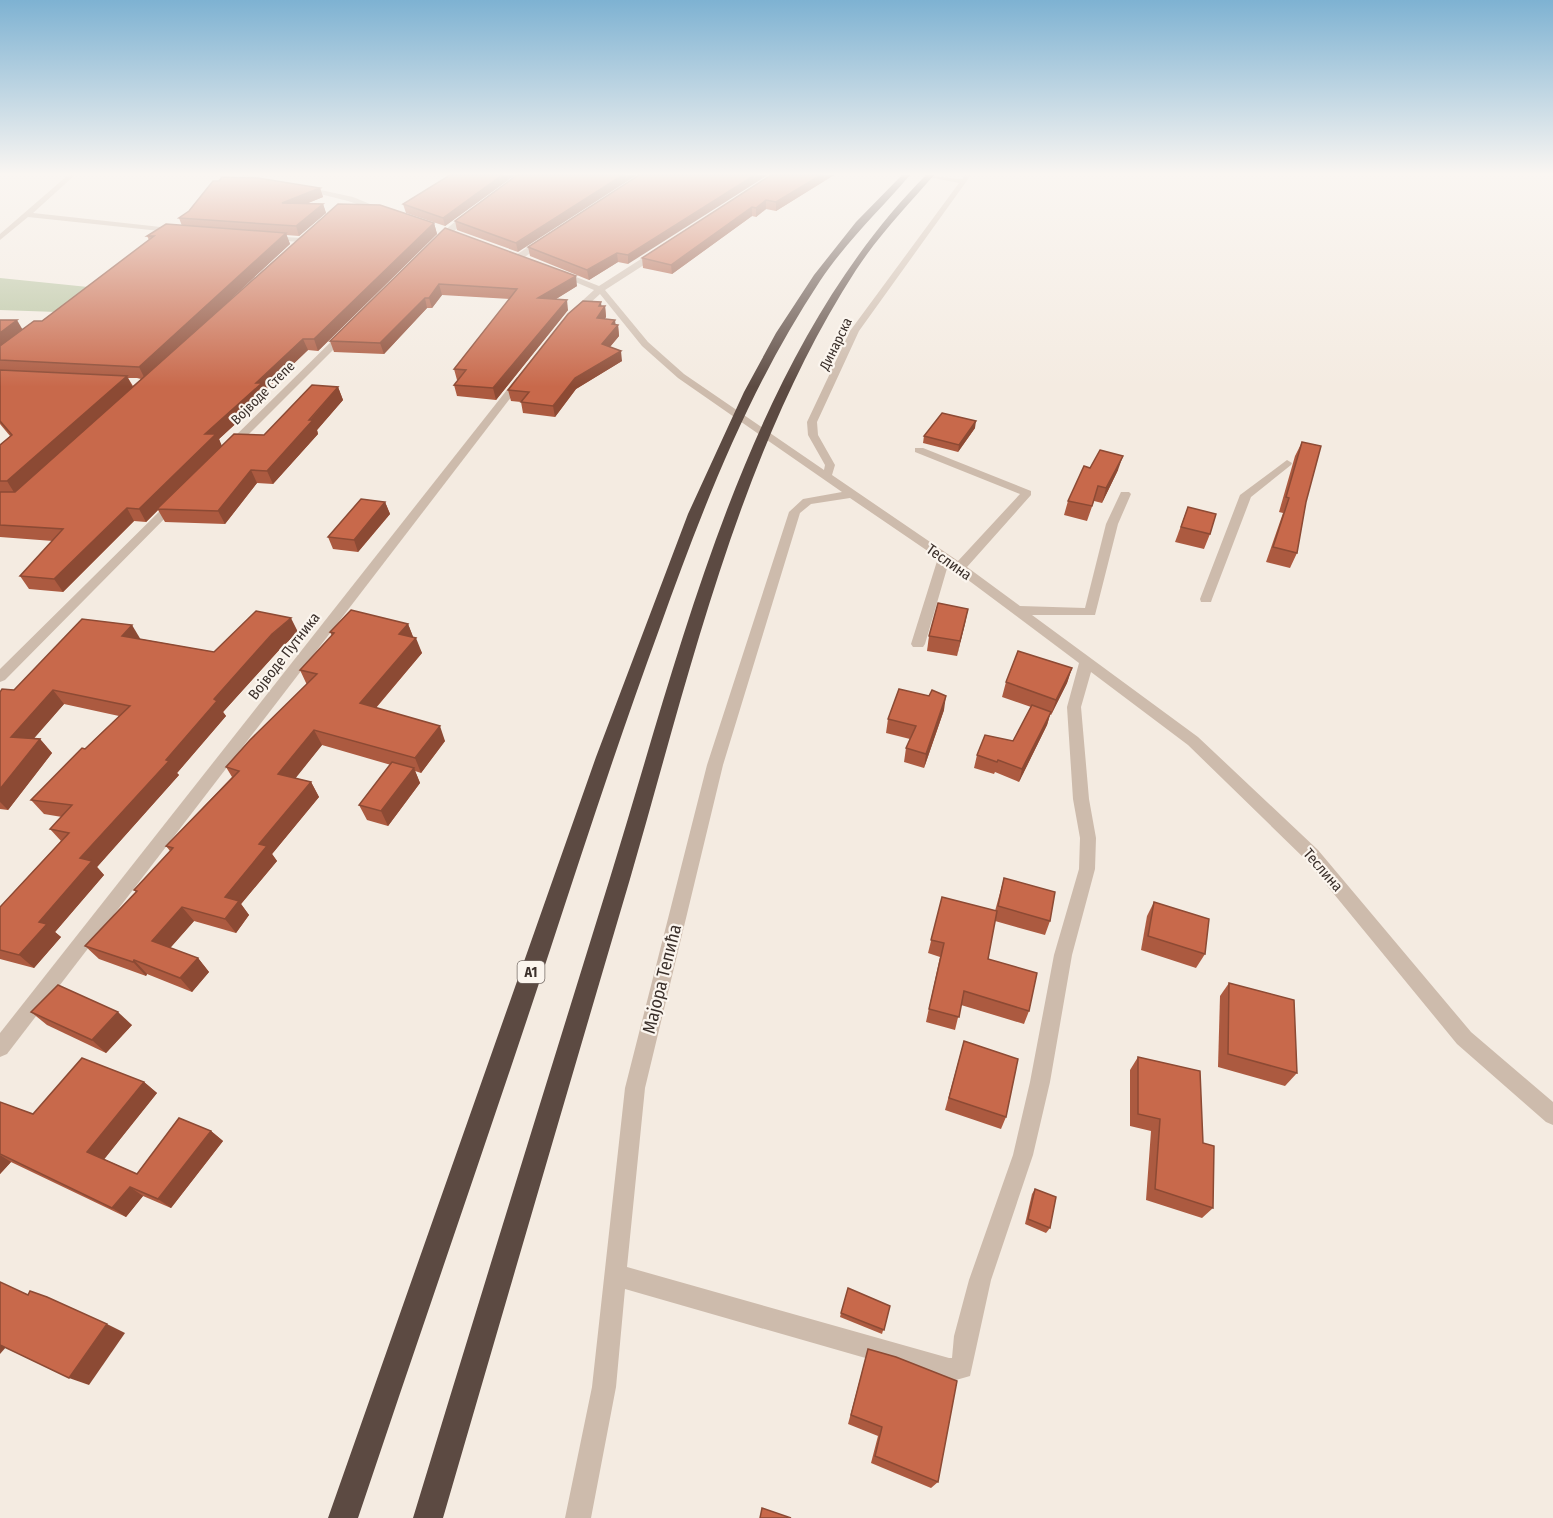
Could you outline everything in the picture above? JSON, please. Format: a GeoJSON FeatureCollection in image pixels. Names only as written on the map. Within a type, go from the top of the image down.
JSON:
{"type":"FeatureCollection","features":[{"type":"Feature","properties":{"kind":"highway","name":"A1"},"geometry":{"type":"LineString","coordinates":[[343,1518],[597,777],[702,494],[730,430],[787,323],[842,246]]}},
{"type":"Feature","properties":{"kind":"highway"},"geometry":{"type":"LineString","coordinates":[[428,1518],[683,663],[735,511],[776,409],[807,345],[838,292],[870,246]]}},
{"type":"Feature","properties":{"kind":"street"},"geometry":{"type":"LineString","coordinates":[[429,249],[432,246]]}},
{"type":"Feature","properties":{"kind":"street"},"geometry":{"type":"LineString","coordinates":[[519,257],[536,246]]}},
{"type":"Feature","properties":{"kind":"street"},"geometry":{"type":"LineString","coordinates":[[565,321],[600,289],[665,246]]}},
{"type":"Feature","properties":{"kind":"street","name":"Динарска"},"geometry":{"type":"LineString","coordinates":[[825,476],[830,470],[830,465],[813,435],[812,422],[855,331],[916,246]]}},
{"type":"Feature","properties":{"kind":"street"},"geometry":{"type":"LineString","coordinates":[[508,254],[529,261]]}},
{"type":"Feature","properties":{"kind":"street","name":"Теслина"},"geometry":{"type":"LineString","coordinates":[[549,269],[600,289],[645,344],[667,365],[959,568],[1192,741],[1312,855],[1464,1038],[1553,1115]]}},
{"type":"Feature","properties":{"kind":"street","name":"Војводе Степе"},"geometry":{"type":"LineString","coordinates":[[220,456],[355,323]]}},
{"type":"Feature","properties":{"kind":"street","name":"Војводе Путника"},"geometry":{"type":"LineString","coordinates":[[0,1048],[528,368]]}},
{"type":"Feature","properties":{"kind":"street"},"geometry":{"type":"LineString","coordinates":[[919,450],[1027,493],[959,568]]}},
{"type":"Feature","properties":{"kind":"street"},"geometry":{"type":"LineString","coordinates":[[1206,600],[1246,495],[1287,463]]}},
{"type":"Feature","properties":{"kind":"street"},"geometry":{"type":"LineString","coordinates":[[0,677],[186,490]]}},
{"type":"Feature","properties":{"kind":"street","name":"Мајора Тепића"},"geometry":{"type":"LineString","coordinates":[[578,1518],[604,1387],[635,1088],[715,765],[795,512],[807,501],[851,494]]}},
{"type":"Feature","properties":{"kind":"street"},"geometry":{"type":"LineString","coordinates":[[1014,609],[1090,612],[1112,524],[1125,494]]}},
{"type":"Feature","properties":{"kind":"street"},"geometry":{"type":"LineString","coordinates":[[918,644],[944,558]]}},
{"type":"Feature","properties":{"kind":"street"},"geometry":{"type":"LineString","coordinates":[[615,1275],[949,1370],[962,1368],[966,1336],[980,1280],[1023,1155],[1040,1082],[1063,955],[1087,869],[1088,838],[1081,799],[1074,707],[1086,664]]}},
{"type":"Feature","properties":{"kind":"green space"},"geometry":{"type":"Polygon","coordinates":[[[0,278],[88,287],[57,312],[0,310],[0,278]]]}},
{"type":"Feature","properties":{"kind":"building"},"geometry":{"type":"Polygon","coordinates":[[[141,246],[272,246],[139,367],[0,360],[0,346],[34,321],[42,321],[141,246]]]}},
{"type":"Feature","properties":{"kind":"building"},"geometry":{"type":"Polygon","coordinates":[[[291,246],[410,246],[314,339],[303,339],[256,383],[262,383],[205,434],[216,434],[139,509],[127,508],[54,579],[20,576],[63,529],[0,525],[0,492],[15,492],[291,246]]]}},
{"type":"Feature","properties":{"kind":"building"},"geometry":{"type":"Polygon","coordinates":[[[427,246],[494,246],[576,276],[538,298],[567,300],[493,388],[454,385],[466,370],[454,369],[517,289],[439,284],[429,298],[425,298],[380,343],[330,341],[427,246]]]}},
{"type":"Feature","properties":{"kind":"building"},"geometry":{"type":"Polygon","coordinates":[[[643,246],[628,255],[617,253],[587,270],[528,247],[643,246]]]}},
{"type":"Feature","properties":{"kind":"building"},"geometry":{"type":"Polygon","coordinates":[[[661,246],[698,246],[671,265],[642,258],[661,246]]]}},
{"type":"Feature","properties":{"kind":"building"},"geometry":{"type":"Polygon","coordinates":[[[583,301],[601,302],[599,306],[605,306],[597,318],[615,320],[612,324],[618,325],[602,344],[621,351],[575,378],[553,406],[521,402],[529,392],[508,390],[568,314],[583,301]]]}},
{"type":"Feature","properties":{"kind":"building"},"geometry":{"type":"Polygon","coordinates":[[[0,320],[17,320],[0,333],[0,320]]]}},
{"type":"Feature","properties":{"kind":"building"},"geometry":{"type":"Polygon","coordinates":[[[0,370],[127,376],[7,481],[0,481],[0,445],[12,435],[0,421],[0,370]]]}},
{"type":"Feature","properties":{"kind":"building"},"geometry":{"type":"Polygon","coordinates":[[[312,385],[338,387],[309,420],[313,420],[267,471],[251,470],[218,511],[157,509],[234,434],[264,435],[312,385]]]}},
{"type":"Feature","properties":{"kind":"building"},"geometry":{"type":"Polygon","coordinates":[[[942,413],[976,421],[959,445],[924,436],[942,413]]]}},
{"type":"Feature","properties":{"kind":"building"},"geometry":{"type":"Polygon","coordinates":[[[1302,442],[1321,446],[1306,502],[1297,553],[1273,547],[1289,498],[1286,497],[1302,442]]]}},
{"type":"Feature","properties":{"kind":"building"},"geometry":{"type":"Polygon","coordinates":[[[1100,450],[1123,456],[1106,488],[1098,486],[1092,506],[1068,501],[1084,466],[1090,468],[1100,450]]]}},
{"type":"Feature","properties":{"kind":"building"},"geometry":{"type":"Polygon","coordinates":[[[361,499],[385,502],[354,540],[328,537],[361,499]]]}},
{"type":"Feature","properties":{"kind":"building"},"geometry":{"type":"Polygon","coordinates":[[[1188,507],[1216,514],[1210,534],[1181,527],[1188,507]]]}},
{"type":"Feature","properties":{"kind":"building"},"geometry":{"type":"Polygon","coordinates":[[[938,603],[968,609],[960,641],[929,636],[938,603]]]}},
{"type":"Feature","properties":{"kind":"building"},"geometry":{"type":"Polygon","coordinates":[[[351,610],[408,624],[399,634],[416,638],[360,703],[440,726],[415,758],[314,730],[278,774],[311,782],[259,844],[267,846],[225,897],[239,901],[225,919],[182,907],[152,941],[198,958],[180,978],[134,960],[133,962],[85,946],[137,891],[134,890],[173,848],[166,846],[239,771],[226,767],[317,674],[300,670],[334,633],[330,632],[351,610]]]}},
{"type":"Feature","properties":{"kind":"building"},"geometry":{"type":"Polygon","coordinates":[[[256,611],[291,618],[272,634],[214,699],[217,701],[166,760],[169,761],[80,858],[92,861],[39,922],[47,924],[19,955],[0,950],[0,907],[69,833],[50,829],[72,805],[31,800],[82,748],[85,749],[130,706],[53,690],[11,737],[40,739],[0,789],[0,692],[2,689],[14,690],[82,619],[132,625],[122,636],[214,652],[256,611]]]}},
{"type":"Feature","properties":{"kind":"building"},"geometry":{"type":"Polygon","coordinates":[[[1018,651],[1072,668],[1056,700],[1006,682],[1018,651]]]}},
{"type":"Feature","properties":{"kind":"building"},"geometry":{"type":"Polygon","coordinates":[[[899,689],[929,696],[932,690],[946,696],[926,754],[906,748],[916,726],[888,719],[899,689]]]}},
{"type":"Feature","properties":{"kind":"building"},"geometry":{"type":"Polygon","coordinates":[[[1032,705],[1051,712],[1022,769],[977,755],[985,735],[1013,741],[1032,705]]]}},
{"type":"Feature","properties":{"kind":"building"},"geometry":{"type":"Polygon","coordinates":[[[392,762],[414,768],[381,811],[359,805],[392,762]]]}},
{"type":"Feature","properties":{"kind":"building"},"geometry":{"type":"Polygon","coordinates":[[[1004,878],[1055,892],[1050,921],[998,906],[1004,878]]]}},
{"type":"Feature","properties":{"kind":"building"},"geometry":{"type":"Polygon","coordinates":[[[942,897],[997,911],[988,959],[1037,973],[1029,1011],[964,991],[959,1017],[929,1009],[944,943],[931,940],[942,897]]]}},
{"type":"Feature","properties":{"kind":"building"},"geometry":{"type":"Polygon","coordinates":[[[1154,902],[1209,919],[1205,954],[1148,936],[1154,902]]]}},
{"type":"Feature","properties":{"kind":"building"},"geometry":{"type":"Polygon","coordinates":[[[1229,983],[1294,1000],[1297,1073],[1228,1054],[1229,983]]]}},
{"type":"Feature","properties":{"kind":"building"},"geometry":{"type":"Polygon","coordinates":[[[58,985],[118,1012],[92,1040],[31,1012],[58,985]]]}},
{"type":"Feature","properties":{"kind":"building"},"geometry":{"type":"Polygon","coordinates":[[[964,1041],[1018,1059],[1006,1117],[949,1098],[964,1041]]]}},
{"type":"Feature","properties":{"kind":"building"},"geometry":{"type":"Polygon","coordinates":[[[1138,1057],[1200,1071],[1203,1143],[1214,1146],[1213,1208],[1155,1189],[1160,1119],[1138,1114],[1138,1057]]]}},
{"type":"Feature","properties":{"kind":"building"},"geometry":{"type":"Polygon","coordinates":[[[82,1058],[144,1082],[87,1152],[137,1174],[179,1118],[211,1131],[158,1199],[130,1187],[112,1208],[0,1154],[0,1102],[33,1114],[82,1058]]]}},
{"type":"Feature","properties":{"kind":"building"},"geometry":{"type":"Polygon","coordinates":[[[1035,1189],[1056,1197],[1050,1228],[1028,1219],[1035,1189]]]}},
{"type":"Feature","properties":{"kind":"building"},"geometry":{"type":"Polygon","coordinates":[[[0,1282],[28,1295],[30,1291],[47,1297],[107,1324],[69,1378],[0,1345],[0,1282]]]}},
{"type":"Feature","properties":{"kind":"building"},"geometry":{"type":"Polygon","coordinates":[[[848,1288],[890,1306],[884,1330],[841,1313],[848,1288]]]}},
{"type":"Feature","properties":{"kind":"building"},"geometry":{"type":"Polygon","coordinates":[[[868,1349],[896,1357],[957,1381],[938,1482],[875,1456],[882,1427],[851,1415],[868,1349]]]}},
{"type":"Feature","properties":{"kind":"building"},"geometry":{"type":"Polygon","coordinates":[[[762,1508],[791,1518],[760,1518],[762,1508]]]}}]}
